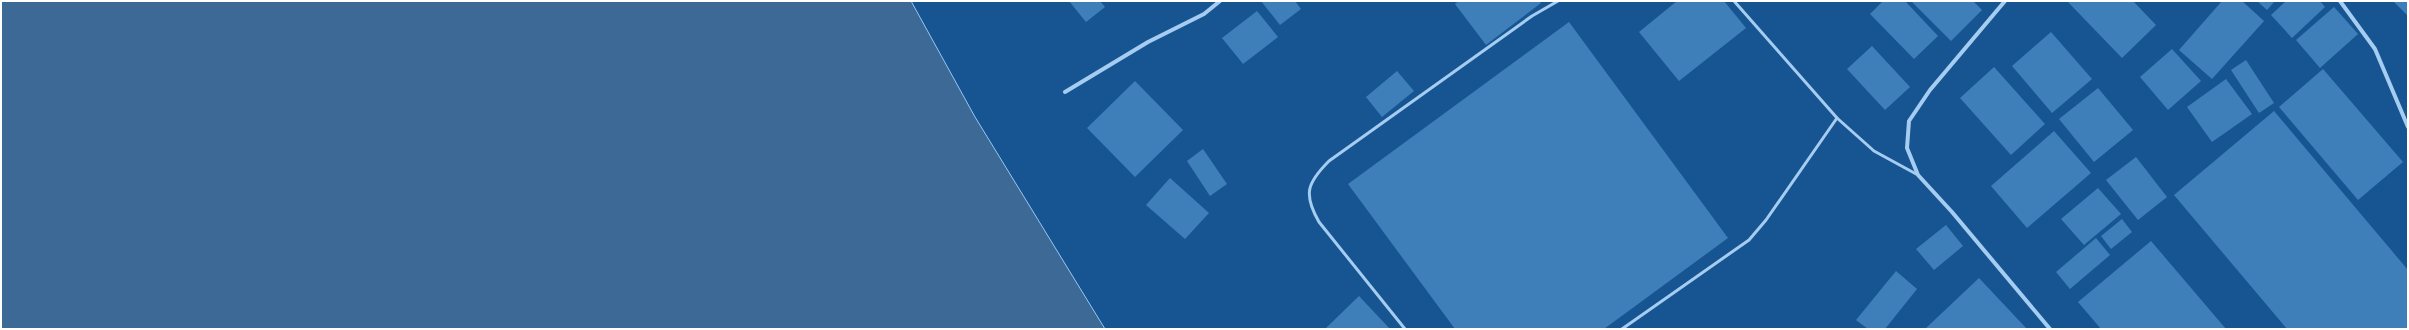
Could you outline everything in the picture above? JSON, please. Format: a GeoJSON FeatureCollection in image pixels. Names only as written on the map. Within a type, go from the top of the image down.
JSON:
{"type":"FeatureCollection","features":[{"type":"Feature","properties":{"kind":"street"},"geometry":{"type":"LineString","coordinates":[[1065,92],[1148,42],[1204,14],[1220,1]]}},
{"type":"Feature","properties":{"kind":"street"},"geometry":{"type":"LineString","coordinates":[[2005,1],[1930,90],[1909,121],[1907,148],[1918,175],[1952,212],[2050,329]]}},
{"type":"Feature","properties":{"kind":"street"},"geometry":{"type":"LineString","coordinates":[[2340,1],[2375,49],[2408,127]]}},
{"type":"Feature","properties":{"kind":"lane"},"geometry":{"type":"LineString","coordinates":[[1405,329],[1319,222],[1310,205],[1308,189],[1317,173],[1329,161],[1532,16],[1558,1]]}},
{"type":"Feature","properties":{"kind":"lane"},"geometry":{"type":"LineString","coordinates":[[1734,1],[1837,118],[1874,151],[1918,175]]}},
{"type":"Feature","properties":{"kind":"lane"},"geometry":{"type":"LineString","coordinates":[[1622,329],[1749,240],[1766,220],[1837,118]]}},
{"type":"Feature","properties":{"kind":"water"},"geometry":{"type":"Polygon","coordinates":[[[1,1],[911,1],[975,117],[1105,329],[1,329],[1,1]]]}},
{"type":"Feature","properties":{"kind":"building"},"geometry":{"type":"Polygon","coordinates":[[[1069,1],[1100,1],[1105,7],[1086,22],[1069,1]]]}},
{"type":"Feature","properties":{"kind":"building"},"geometry":{"type":"Polygon","coordinates":[[[1261,1],[1295,1],[1301,9],[1280,25],[1261,1]]]}},
{"type":"Feature","properties":{"kind":"building"},"geometry":{"type":"Polygon","coordinates":[[[1459,1],[1539,1],[1541,3],[1486,45],[1455,4],[1459,1]]]}},
{"type":"Feature","properties":{"kind":"building"},"geometry":{"type":"Polygon","coordinates":[[[1677,1],[1724,1],[1746,28],[1679,81],[1639,32],[1677,1]]]}},
{"type":"Feature","properties":{"kind":"building"},"geometry":{"type":"Polygon","coordinates":[[[1883,1],[1905,1],[1938,36],[1914,59],[1870,14],[1883,1]]]}},
{"type":"Feature","properties":{"kind":"building"},"geometry":{"type":"Polygon","coordinates":[[[1911,1],[1973,1],[1982,10],[1951,41],[1911,1]]]}},
{"type":"Feature","properties":{"kind":"building"},"geometry":{"type":"Polygon","coordinates":[[[2067,1],[2133,1],[2156,25],[2122,58],[2067,1]]]}},
{"type":"Feature","properties":{"kind":"building"},"geometry":{"type":"Polygon","coordinates":[[[2222,1],[2242,1],[2264,21],[2212,79],[2179,50],[2222,1]]]}},
{"type":"Feature","properties":{"kind":"building"},"geometry":{"type":"Polygon","coordinates":[[[2257,1],[2275,1],[2267,10],[2257,1]]]}},
{"type":"Feature","properties":{"kind":"building"},"geometry":{"type":"Polygon","coordinates":[[[2286,1],[2320,1],[2325,7],[2292,38],[2271,15],[2286,1]]]}},
{"type":"Feature","properties":{"kind":"building"},"geometry":{"type":"Polygon","coordinates":[[[2393,1],[2408,1],[2408,16],[2393,1]]]}},
{"type":"Feature","properties":{"kind":"building"},"geometry":{"type":"Polygon","coordinates":[[[2334,7],[2358,34],[2320,68],[2296,40],[2334,7]]]}},
{"type":"Feature","properties":{"kind":"building"},"geometry":{"type":"Polygon","coordinates":[[[1257,11],[1278,37],[1243,64],[1222,38],[1257,11]]]}},
{"type":"Feature","properties":{"kind":"building"},"geometry":{"type":"Polygon","coordinates":[[[1569,22],[1728,238],[1604,329],[1455,329],[1348,184],[1569,22]]]}},
{"type":"Feature","properties":{"kind":"building"},"geometry":{"type":"Polygon","coordinates":[[[2051,32],[2092,79],[2052,113],[2012,66],[2051,32]]]}},
{"type":"Feature","properties":{"kind":"building"},"geometry":{"type":"Polygon","coordinates":[[[1872,46],[1910,87],[1885,110],[1847,69],[1872,46]]]}},
{"type":"Feature","properties":{"kind":"building"},"geometry":{"type":"Polygon","coordinates":[[[2172,49],[2201,81],[2168,110],[2140,77],[2172,49]]]}},
{"type":"Feature","properties":{"kind":"building"},"geometry":{"type":"Polygon","coordinates":[[[2246,60],[2274,103],[2259,113],[2231,70],[2246,60]]]}},
{"type":"Feature","properties":{"kind":"building"},"geometry":{"type":"Polygon","coordinates":[[[1994,67],[2045,124],[2011,155],[1960,98],[1994,67]]]}},
{"type":"Feature","properties":{"kind":"building"},"geometry":{"type":"Polygon","coordinates":[[[2323,69],[2403,162],[2358,200],[2279,107],[2323,69]]]}},
{"type":"Feature","properties":{"kind":"building"},"geometry":{"type":"Polygon","coordinates":[[[1397,71],[1414,91],[1382,117],[1366,97],[1397,71]]]}},
{"type":"Feature","properties":{"kind":"building"},"geometry":{"type":"Polygon","coordinates":[[[2226,79],[2252,114],[2212,142],[2187,107],[2226,79]]]}},
{"type":"Feature","properties":{"kind":"building"},"geometry":{"type":"Polygon","coordinates":[[[1135,81],[1183,130],[1135,177],[1087,128],[1135,81]]]}},
{"type":"Feature","properties":{"kind":"building"},"geometry":{"type":"Polygon","coordinates":[[[2098,88],[2133,130],[2094,162],[2059,119],[2098,88]]]}},
{"type":"Feature","properties":{"kind":"building"},"geometry":{"type":"Polygon","coordinates":[[[2274,111],[2408,270],[2408,329],[2287,329],[2174,195],[2274,111]]]}},
{"type":"Feature","properties":{"kind":"building"},"geometry":{"type":"Polygon","coordinates":[[[2054,131],[2091,173],[2027,228],[1991,186],[2054,131]]]}},
{"type":"Feature","properties":{"kind":"building"},"geometry":{"type":"Polygon","coordinates":[[[1203,149],[1227,184],[1210,196],[1187,161],[1203,149]]]}},
{"type":"Feature","properties":{"kind":"building"},"geometry":{"type":"Polygon","coordinates":[[[2136,157],[2167,197],[2138,220],[2106,180],[2136,157]]]}},
{"type":"Feature","properties":{"kind":"building"},"geometry":{"type":"Polygon","coordinates":[[[1170,178],[1209,213],[1185,239],[1146,205],[1170,178]]]}},
{"type":"Feature","properties":{"kind":"building"},"geometry":{"type":"Polygon","coordinates":[[[2098,188],[2121,214],[2084,245],[2061,219],[2098,188]]]}},
{"type":"Feature","properties":{"kind":"building"},"geometry":{"type":"Polygon","coordinates":[[[2122,219],[2132,232],[2111,249],[2101,236],[2122,219]]]}},
{"type":"Feature","properties":{"kind":"building"},"geometry":{"type":"Polygon","coordinates":[[[1946,225],[1963,246],[1934,270],[1916,249],[1946,225]]]}},
{"type":"Feature","properties":{"kind":"building"},"geometry":{"type":"Polygon","coordinates":[[[2096,238],[2110,255],[2070,289],[2056,272],[2096,238]]]}},
{"type":"Feature","properties":{"kind":"building"},"geometry":{"type":"Polygon","coordinates":[[[2151,241],[2226,329],[2101,329],[2078,302],[2151,241]]]}},
{"type":"Feature","properties":{"kind":"building"},"geometry":{"type":"Polygon","coordinates":[[[1896,271],[1917,289],[1885,329],[1868,329],[1856,320],[1896,271]]]}},
{"type":"Feature","properties":{"kind":"building"},"geometry":{"type":"Polygon","coordinates":[[[1979,278],[2027,329],[1925,329],[1979,278]]]}},
{"type":"Feature","properties":{"kind":"building"},"geometry":{"type":"Polygon","coordinates":[[[1359,296],[1390,329],[1325,329],[1359,296]]]}}]}
